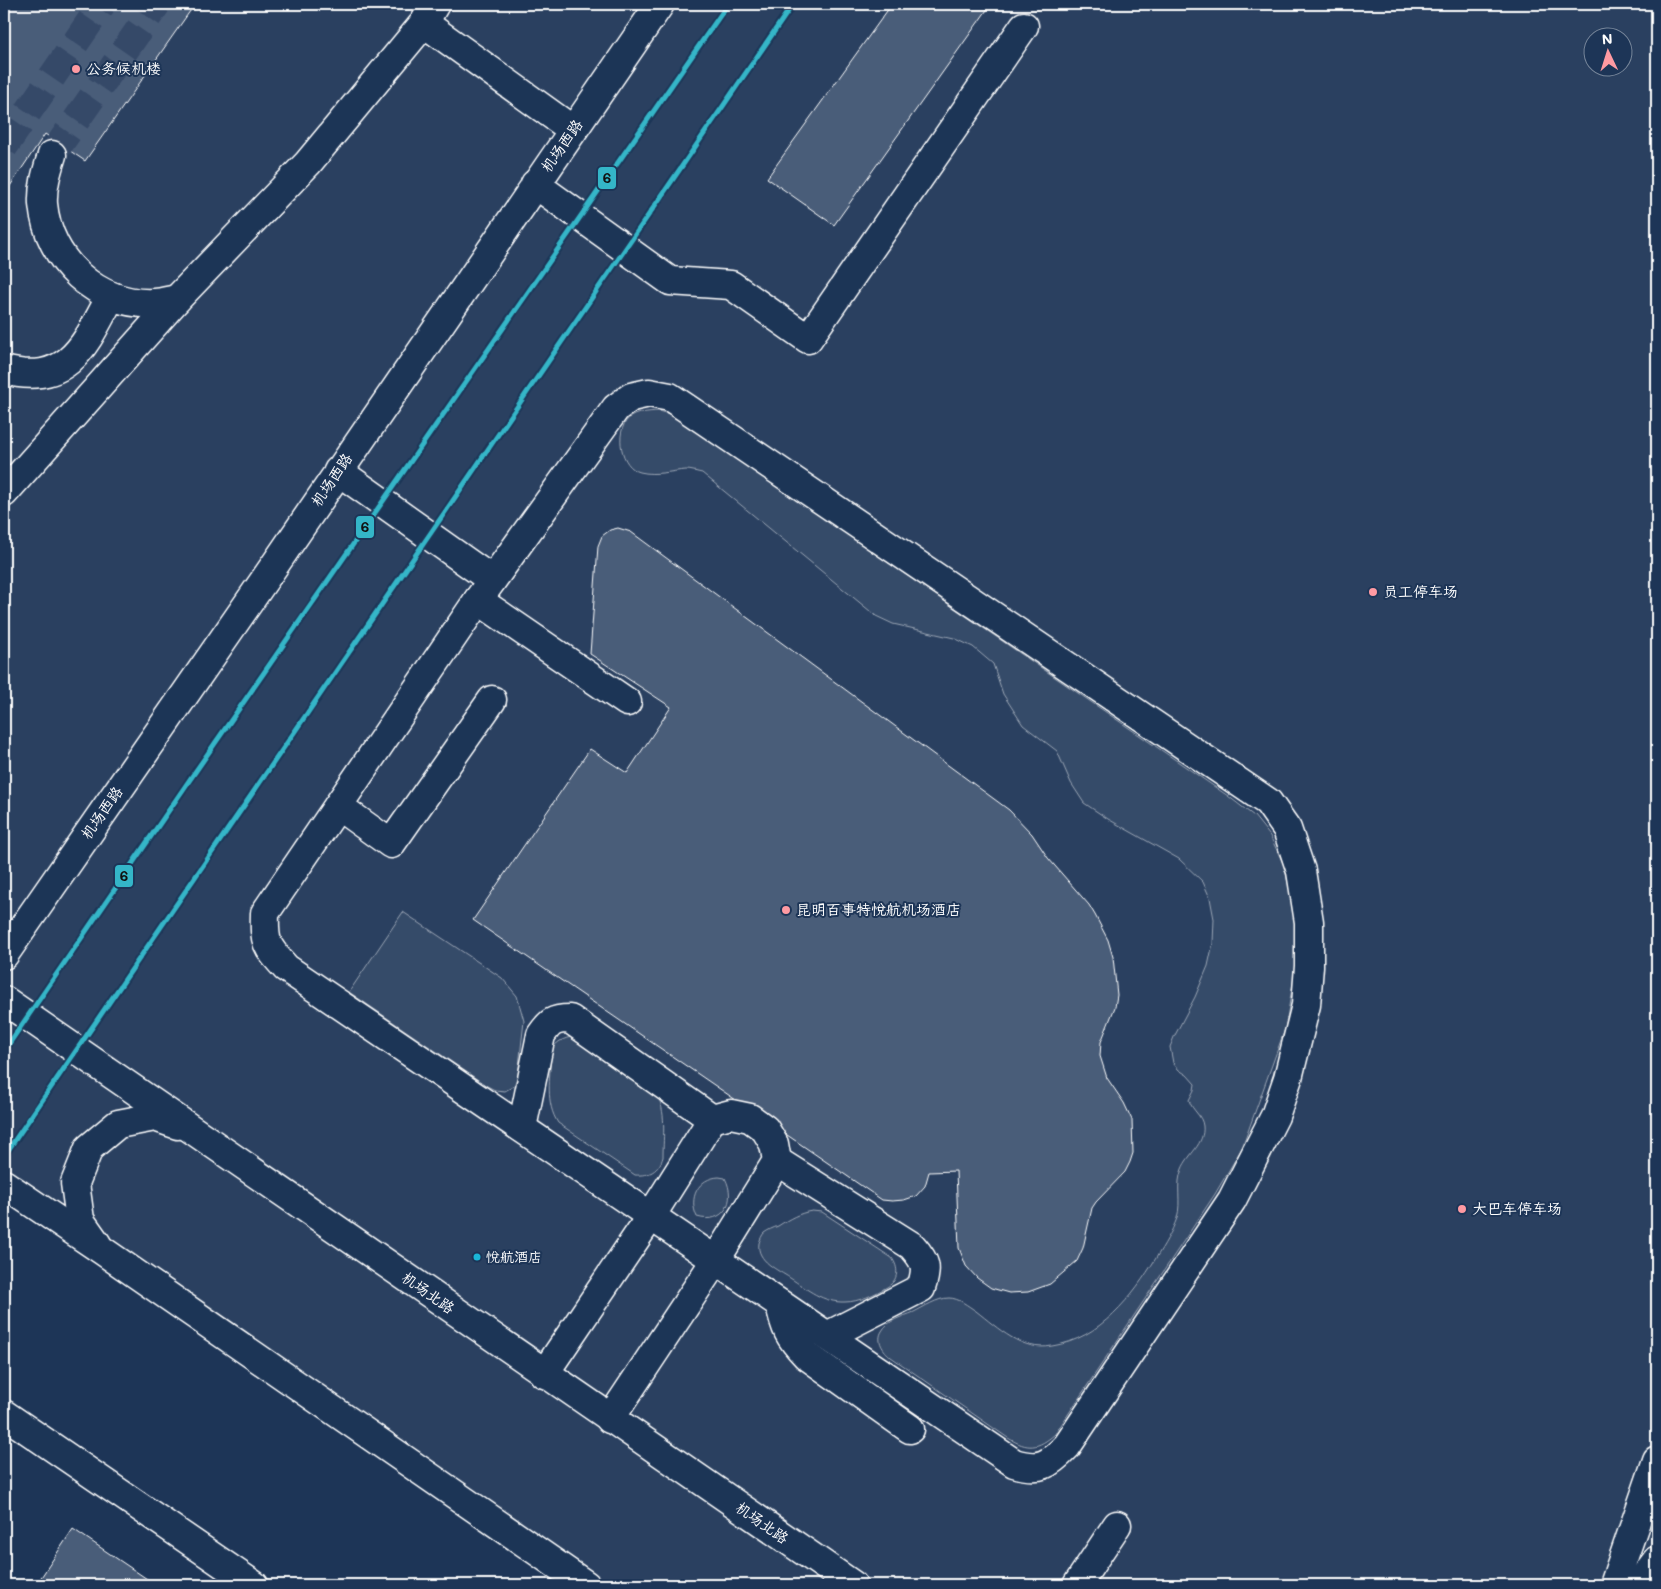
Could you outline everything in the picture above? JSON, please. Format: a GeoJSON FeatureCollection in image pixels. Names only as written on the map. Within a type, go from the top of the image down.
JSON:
{"type":"FeatureCollection","features":[{"type":"Feature","properties":{"kind":"main road","name":"机场西路"},"geometry":{"type":"LineString","coordinates":[[4,955],[660,4]]}},
{"type":"Feature","properties":{"kind":"main road"},"geometry":{"type":"LineString","coordinates":[[4,493],[177,299],[308,163],[429,13],[573,130]]}},
{"type":"Feature","properties":{"kind":"main road"},"geometry":{"type":"LineString","coordinates":[[535,184],[670,281],[731,285],[808,339],[1024,26]]}},
{"type":"Feature","properties":{"kind":"main road"},"geometry":{"type":"LineString","coordinates":[[52,155],[45,178],[43,203],[47,226],[56,249],[70,269],[89,285],[110,296],[132,302],[155,303],[177,299]]}},
{"type":"Feature","properties":{"kind":"main road"},"geometry":{"type":"LineString","coordinates":[[4,370],[19,374],[36,374],[53,370],[66,363],[78,353],[87,341],[110,296]]}},
{"type":"Feature","properties":{"kind":"main road"},"geometry":{"type":"LineString","coordinates":[[649,393],[670,397],[1268,802],[1287,829],[1301,871],[1309,922],[1309,966],[1306,1005],[1288,1078],[1275,1116],[1232,1200],[1067,1446],[1054,1460],[1043,1466],[1028,1467],[1014,1463],[286,968],[270,950],[264,934],[265,913],[485,590],[616,408],[631,396],[649,393]]}},
{"type":"Feature","properties":{"kind":"main road"},"geometry":{"type":"LineString","coordinates":[[338,471],[627,702]]}},
{"type":"Feature","properties":{"kind":"main road"},"geometry":{"type":"LineString","coordinates":[[338,806],[391,844],[492,700]]}},
{"type":"Feature","properties":{"kind":"main road","name":"机场北路"},"geometry":{"type":"LineString","coordinates":[[4,1000],[544,1374],[853,1585]]}},
{"type":"Feature","properties":{"kind":"main road"},"geometry":{"type":"LineString","coordinates":[[522,1128],[540,1035],[549,1023],[559,1019],[570,1019],[712,1119]]}},
{"type":"Feature","properties":{"kind":"main road"},"geometry":{"type":"LineString","coordinates":[[544,1374],[651,1216],[712,1119],[731,1114],[750,1118],[765,1129],[774,1144],[777,1161],[715,1261],[610,1419]]}},
{"type":"Feature","properties":{"kind":"main road"},"geometry":{"type":"LineString","coordinates":[[103,1251],[80,1220],[75,1183],[89,1148],[118,1124],[155,1117],[192,1129]]}},
{"type":"Feature","properties":{"kind":"main road"},"geometry":{"type":"LineString","coordinates":[[777,1161],[912,1246],[923,1259],[925,1274],[920,1288],[827,1336]]}},
{"type":"Feature","properties":{"kind":"main road"},"geometry":{"type":"LineString","coordinates":[[4,1184],[586,1585]]}},
{"type":"Feature","properties":{"kind":"main road"},"geometry":{"type":"LineString","coordinates":[[780,1304],[784,1325],[792,1340],[806,1355],[910,1429]]}},
{"type":"Feature","properties":{"kind":"main road"},"geometry":{"type":"LineString","coordinates":[[7,1424],[254,1585]]}},
{"type":"Feature","properties":{"kind":"main road"},"geometry":{"type":"LineString","coordinates":[[1614,1585],[1657,1460]]}},
{"type":"Feature","properties":{"kind":"main road"},"geometry":{"type":"LineString","coordinates":[[1077,1585],[1117,1525]]}},
{"type":"Feature","properties":{"kind":"main road"},"geometry":{"type":"LineString","coordinates":[[1638,1585],[1657,1560]]}},
{"type":"Feature","properties":{"kind":"shaded area"},"geometry":{"type":"Polygon","coordinates":[[[4,4],[1657,4],[1657,1585],[580,1585],[4,1183],[4,4]]]}},
{"type":"Feature","properties":{"kind":"shaded area"},"geometry":{"type":"Polygon","coordinates":[[[658,411],[673,415],[1228,796],[1254,816],[1270,836],[1284,865],[1293,905],[1296,941],[1294,977],[1285,1029],[1242,1148],[1215,1194],[1055,1434],[1038,1445],[1021,1445],[1008,1438],[891,1357],[881,1345],[880,1335],[888,1324],[896,1319],[935,1301],[949,1298],[963,1303],[1021,1342],[1041,1347],[1052,1346],[1069,1342],[1085,1335],[1100,1325],[1126,1301],[1137,1287],[1162,1248],[1175,1223],[1179,1205],[1180,1175],[1199,1144],[1203,1132],[1201,1119],[1189,1100],[1195,1084],[1173,1063],[1170,1047],[1208,966],[1213,943],[1214,919],[1210,898],[1203,882],[1179,859],[1108,819],[1084,803],[1071,783],[1057,751],[1023,725],[1003,694],[993,664],[973,647],[954,638],[893,624],[876,616],[702,473],[686,470],[652,474],[633,469],[624,456],[622,448],[621,440],[624,425],[634,415],[658,411]]]}},
{"type":"Feature","properties":{"kind":"shaded area"},"geometry":{"type":"Polygon","coordinates":[[[403,912],[502,978],[517,996],[524,1021],[518,1075],[514,1086],[505,1091],[495,1090],[487,1086],[349,992],[403,912]]]}},
{"type":"Feature","properties":{"kind":"shaded area"},"geometry":{"type":"Polygon","coordinates":[[[571,1037],[581,1039],[656,1093],[662,1108],[664,1132],[663,1157],[659,1166],[653,1172],[645,1175],[635,1175],[558,1123],[551,1107],[550,1099],[551,1055],[557,1043],[571,1037]]]}},
{"type":"Feature","properties":{"kind":"shaded area"},"geometry":{"type":"Polygon","coordinates":[[[719,1177],[725,1178],[728,1187],[729,1203],[726,1209],[714,1218],[697,1217],[694,1196],[697,1190],[705,1181],[719,1177]]]}},
{"type":"Feature","properties":{"kind":"shaded area"},"geometry":{"type":"Polygon","coordinates":[[[812,1211],[822,1212],[892,1258],[897,1270],[894,1281],[887,1287],[867,1297],[850,1302],[837,1302],[816,1295],[764,1260],[759,1249],[759,1243],[763,1234],[794,1217],[812,1211]]]}},
{"type":"Feature","properties":{"kind":"building","name":"公务候机楼"},"geometry":{"type":"Polygon","coordinates":[[[4,4],[195,4],[85,161],[45,134],[4,195],[4,4]]]}},
{"type":"Feature","properties":{"kind":"building"},"geometry":{"type":"Polygon","coordinates":[[[892,4],[985,4],[989,7],[834,225],[767,178],[892,4]]]}},
{"type":"Feature","properties":{"kind":"building","name":"昆明百事特悦航机场酒店"},"geometry":{"type":"Polygon","coordinates":[[[618,528],[631,532],[1009,810],[1032,834],[1048,858],[1089,905],[1095,915],[1108,940],[1113,957],[1117,995],[1115,1007],[1101,1042],[1100,1056],[1107,1078],[1124,1103],[1132,1120],[1133,1153],[1125,1172],[1092,1208],[1083,1248],[1077,1261],[1050,1284],[1028,1292],[1009,1293],[991,1288],[977,1278],[966,1266],[959,1248],[956,1171],[929,1172],[925,1186],[916,1196],[904,1200],[882,1200],[473,920],[590,749],[627,773],[671,707],[590,654],[598,546],[602,536],[610,530],[618,528]]]}},
{"type":"Feature","properties":{"kind":"building"},"geometry":{"type":"Polygon","coordinates":[[[73,1529],[156,1585],[36,1585],[73,1529]]]}},
{"type":"Feature","properties":{"kind":"tunnel"},"geometry":{"type":"LineString","coordinates":[[4,147],[102,4]]}},
{"type":"Feature","properties":{"kind":"tunnel"},"geometry":{"type":"LineString","coordinates":[[52,155],[157,4]]}},
{"type":"Feature","properties":{"kind":"transit line","name":"6"},"geometry":{"type":"LineString","coordinates":[[4,1051],[193,775],[728,4]]}},
{"type":"Feature","properties":{"kind":"transit line","name":"6"},"geometry":{"type":"LineString","coordinates":[[4,1156],[793,4]]}},
{"type":"Feature","properties":{"kind":"place","name":"公务候机楼"},"geometry":{"type":"Point","coordinates":[76,69]}},
{"type":"Feature","properties":{"kind":"place","name":"员工停车场"},"geometry":{"type":"Point","coordinates":[1373,592]}},
{"type":"Feature","properties":{"kind":"place","name":"昆明百事特悦航机场酒店"},"geometry":{"type":"Point","coordinates":[786,910]}},
{"type":"Feature","properties":{"kind":"place","name":"大巴车停车场"},"geometry":{"type":"Point","coordinates":[1462,1209]}},
{"type":"Feature","properties":{"kind":"place","name":"悦航酒店"},"geometry":{"type":"Point","coordinates":[477,1257]}}]}
